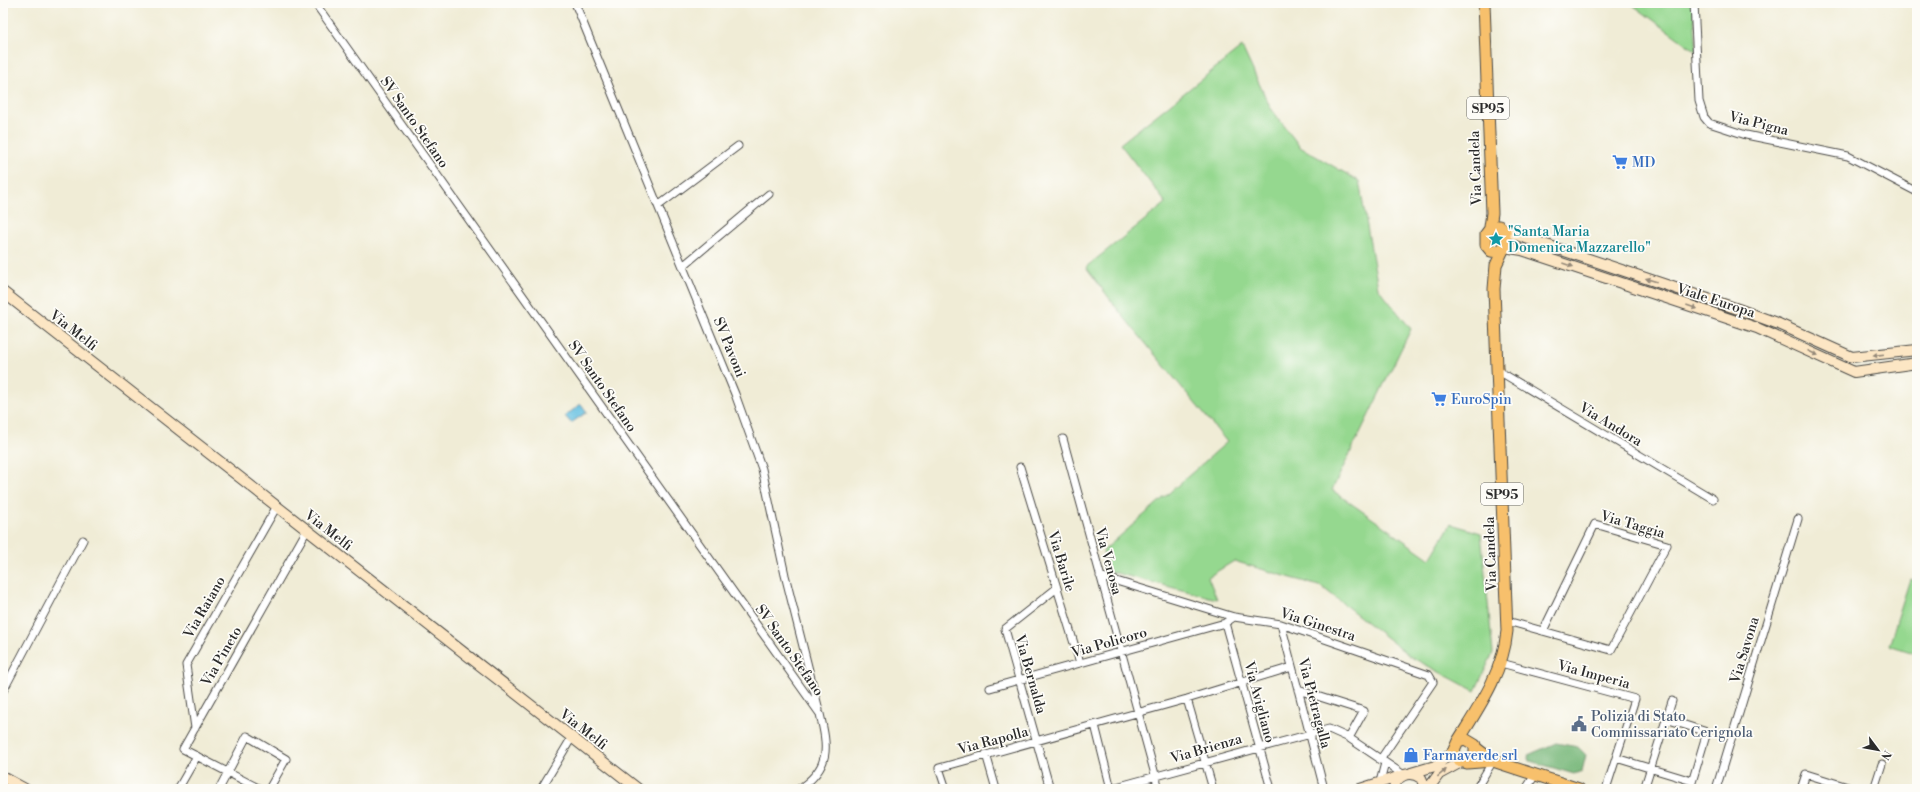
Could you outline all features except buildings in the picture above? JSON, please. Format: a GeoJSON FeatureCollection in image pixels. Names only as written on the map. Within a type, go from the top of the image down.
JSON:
{"type":"FeatureCollection","features":[{"type":"Feature","properties":{"kind":"main road","name":"Via Candela"},"geometry":{"type":"LineString","coordinates":[[1455,746],[1492,684],[1501,663],[1505,647],[1507,621],[1494,288],[1496,265],[1503,249],[1492,212],[1484,3]]}},
{"type":"Feature","properties":{"kind":"main road","name":"Via Candela"},"geometry":{"type":"LineString","coordinates":[[1496,265],[1491,251],[1486,247],[1485,240],[1486,234],[1498,228]]}},
{"type":"Feature","properties":{"kind":"main road","name":"Viale Europa"},"geometry":{"type":"LineString","coordinates":[[1498,228],[1738,308],[1779,324],[1852,357],[1917,350]]}},
{"type":"Feature","properties":{"kind":"main road","name":"Viale Europa"},"geometry":{"type":"LineString","coordinates":[[1503,249],[1522,250],[1757,328],[1854,372],[1917,363]]}},
{"type":"Feature","properties":{"kind":"main road"},"geometry":{"type":"LineString","coordinates":[[1491,251],[1496,252],[1503,249]]}},
{"type":"Feature","properties":{"kind":"main road","name":"Via Melfi"},"geometry":{"type":"LineString","coordinates":[[3,292],[638,789]]}},
{"type":"Feature","properties":{"kind":"main road","name":"Via Candela"},"geometry":{"type":"LineString","coordinates":[[1473,716],[1470,731],[1474,745]]}},
{"type":"Feature","properties":{"kind":"main road"},"geometry":{"type":"LineString","coordinates":[[1362,788],[1378,786],[1435,766],[1455,746],[1465,739],[1494,761],[1579,789]]}},
{"type":"Feature","properties":{"kind":"main road"},"geometry":{"type":"LineString","coordinates":[[1394,789],[1395,783],[1406,775],[1421,778],[1427,789],[1439,774],[1465,762],[1475,755],[1474,745]]}},
{"type":"Feature","properties":{"kind":"main road"},"geometry":{"type":"LineString","coordinates":[[1455,746],[1456,759],[1465,762],[1494,761]]}},
{"type":"Feature","properties":{"kind":"main road"},"geometry":{"type":"LineString","coordinates":[[3,777],[25,789]]}},
{"type":"Feature","properties":{"kind":"street","name":"SV Santo Stefano"},"geometry":{"type":"LineString","coordinates":[[315,3],[820,714],[826,741],[826,754],[818,773],[799,789]]}},
{"type":"Feature","properties":{"kind":"street","name":"SV Pavoni"},"geometry":{"type":"LineString","coordinates":[[575,3],[735,394],[762,469],[785,575],[820,714]]}},
{"type":"Feature","properties":{"kind":"street","name":"Via Pigna"},"geometry":{"type":"LineString","coordinates":[[1694,3],[1699,101],[1704,117],[1709,123],[1746,135],[1848,156],[1917,192]]}},
{"type":"Feature","properties":{"kind":"street"},"geometry":{"type":"LineString","coordinates":[[658,206],[738,146]]}},
{"type":"Feature","properties":{"kind":"street"},"geometry":{"type":"LineString","coordinates":[[683,266],[769,194]]}},
{"type":"Feature","properties":{"kind":"street","name":"Via Andora"},"geometry":{"type":"LineString","coordinates":[[1497,370],[1713,499]]}},
{"type":"Feature","properties":{"kind":"street","name":"Via Venosa"},"geometry":{"type":"LineString","coordinates":[[1063,439],[1156,776]]}},
{"type":"Feature","properties":{"kind":"street","name":"Via Barile"},"geometry":{"type":"LineString","coordinates":[[1020,467],[1080,664]]}},
{"type":"Feature","properties":{"kind":"street","name":"Via Raiano"},"geometry":{"type":"LineString","coordinates":[[195,728],[186,665],[277,506]]}},
{"type":"Feature","properties":{"kind":"street","name":"Via Savona"},"geometry":{"type":"LineString","coordinates":[[1716,789],[1798,519]]}},
{"type":"Feature","properties":{"kind":"street","name":"Via Taggia"},"geometry":{"type":"LineString","coordinates":[[1507,621],[1611,650],[1667,545],[1595,524],[1543,631]]}},
{"type":"Feature","properties":{"kind":"street","name":"Via Pineto"},"geometry":{"type":"LineString","coordinates":[[197,756],[184,749],[307,530]]}},
{"type":"Feature","properties":{"kind":"street"},"geometry":{"type":"LineString","coordinates":[[3,691],[83,540]]}},
{"type":"Feature","properties":{"kind":"street","name":"Via Ginestra"},"geometry":{"type":"LineString","coordinates":[[1100,576],[1234,616],[1281,624],[1429,676],[1433,682],[1382,761]]}},
{"type":"Feature","properties":{"kind":"street","name":"Via Bernalda"},"geometry":{"type":"LineString","coordinates":[[1050,789],[1005,629],[1057,588]]}},
{"type":"Feature","properties":{"kind":"street","name":"Via Policoro"},"geometry":{"type":"LineString","coordinates":[[990,688],[1080,664],[1225,622],[1234,616]]}},
{"type":"Feature","properties":{"kind":"street","name":"Via Avigliano"},"geometry":{"type":"LineString","coordinates":[[1225,622],[1271,789]]}},
{"type":"Feature","properties":{"kind":"street","name":"Via Pietragalla"},"geometry":{"type":"LineString","coordinates":[[1281,624],[1324,789]]}},
{"type":"Feature","properties":{"kind":"street","name":"Via Imperia"},"geometry":{"type":"LineString","coordinates":[[1501,663],[1635,699],[1606,789]]}},
{"type":"Feature","properties":{"kind":"street"},"geometry":{"type":"LineString","coordinates":[[1213,789],[1187,699],[1292,667]]}},
{"type":"Feature","properties":{"kind":"street"},"geometry":{"type":"LineString","coordinates":[[1298,690],[1364,711],[1349,738]]}},
{"type":"Feature","properties":{"kind":"street","name":"Via Rapolla"},"geometry":{"type":"LineString","coordinates":[[946,789],[939,768],[986,754],[1037,742],[1187,699]]}},
{"type":"Feature","properties":{"kind":"street"},"geometry":{"type":"LineString","coordinates":[[1644,789],[1672,701]]}},
{"type":"Feature","properties":{"kind":"street"},"geometry":{"type":"LineString","coordinates":[[1666,719],[1707,732],[1690,789]]}},
{"type":"Feature","properties":{"kind":"street"},"geometry":{"type":"LineString","coordinates":[[1095,725],[1110,789]]}},
{"type":"Feature","properties":{"kind":"street","name":"Via Brienza"},"geometry":{"type":"LineString","coordinates":[[1110,789],[1309,733],[1329,729],[1349,738],[1382,761],[1406,775]]}},
{"type":"Feature","properties":{"kind":"street"},"geometry":{"type":"LineString","coordinates":[[219,789],[247,736],[286,759],[269,789]]}},
{"type":"Feature","properties":{"kind":"street"},"geometry":{"type":"LineString","coordinates":[[541,789],[572,737]]}},
{"type":"Feature","properties":{"kind":"street"},"geometry":{"type":"LineString","coordinates":[[986,754],[996,789]]}},
{"type":"Feature","properties":{"kind":"street"},"geometry":{"type":"LineString","coordinates":[[178,789],[197,756],[260,789]]}},
{"type":"Feature","properties":{"kind":"street"},"geometry":{"type":"LineString","coordinates":[[1616,758],[1692,781]]}},
{"type":"Feature","properties":{"kind":"street"},"geometry":{"type":"LineString","coordinates":[[1378,786],[1382,761]]}},
{"type":"Feature","properties":{"kind":"street"},"geometry":{"type":"LineString","coordinates":[[1476,789],[1494,761]]}},
{"type":"Feature","properties":{"kind":"street"},"geometry":{"type":"LineString","coordinates":[[1874,789],[1882,764]]}},
{"type":"Feature","properties":{"kind":"street"},"geometry":{"type":"LineString","coordinates":[[1801,789],[1806,774],[1854,789]]}},
{"type":"Feature","properties":{"kind":"street"},"geometry":{"type":"LineString","coordinates":[[1526,789],[1535,775]]}},
{"type":"Feature","properties":{"kind":"street"},"geometry":{"type":"LineString","coordinates":[[1156,776],[1160,789]]}},
{"type":"Feature","properties":{"kind":"green space"},"geometry":{"type":"Polygon","coordinates":[[[1630,3],[1693,3],[1697,52],[1630,3]]]}},
{"type":"Feature","properties":{"kind":"green space"},"geometry":{"type":"Polygon","coordinates":[[[1242,47],[1270,107],[1300,147],[1359,181],[1378,288],[1411,329],[1332,490],[1430,559],[1451,524],[1481,533],[1493,653],[1475,691],[1411,657],[1322,587],[1234,561],[1208,577],[1217,599],[1108,571],[1103,551],[1227,442],[1118,310],[1086,267],[1166,203],[1120,144],[1242,47]]]}},
{"type":"Feature","properties":{"kind":"green space"},"geometry":{"type":"Polygon","coordinates":[[[1910,579],[1917,582],[1917,654],[1889,645],[1910,579]]]}},
{"type":"Feature","properties":{"kind":"green space"},"geometry":{"type":"Polygon","coordinates":[[[1556,743],[1578,747],[1586,755],[1582,771],[1574,774],[1530,761],[1528,755],[1556,743]]]}},
{"type":"Feature","properties":{"kind":"water"},"geometry":{"type":"Polygon","coordinates":[[[581,404],[587,412],[571,423],[565,416],[581,404]]]}},
{"type":"Feature","properties":{"kind":"place","name":"MD"},"geometry":{"type":"Point","coordinates":[1620,162]}},
{"type":"Feature","properties":{"kind":"place","name":"\"Santa Maria Domenica Mazzarello\""},"geometry":{"type":"Point","coordinates":[1496,239]}},
{"type":"Feature","properties":{"kind":"place","name":"EuroSpin"},"geometry":{"type":"Point","coordinates":[1439,399]}},
{"type":"Feature","properties":{"kind":"place","name":"Polizia di Stato Commissariato Cerignola"},"geometry":{"type":"Point","coordinates":[1579,724]}},
{"type":"Feature","properties":{"kind":"place","name":"Farmaverde srl"},"geometry":{"type":"Point","coordinates":[1411,755]}}]}
